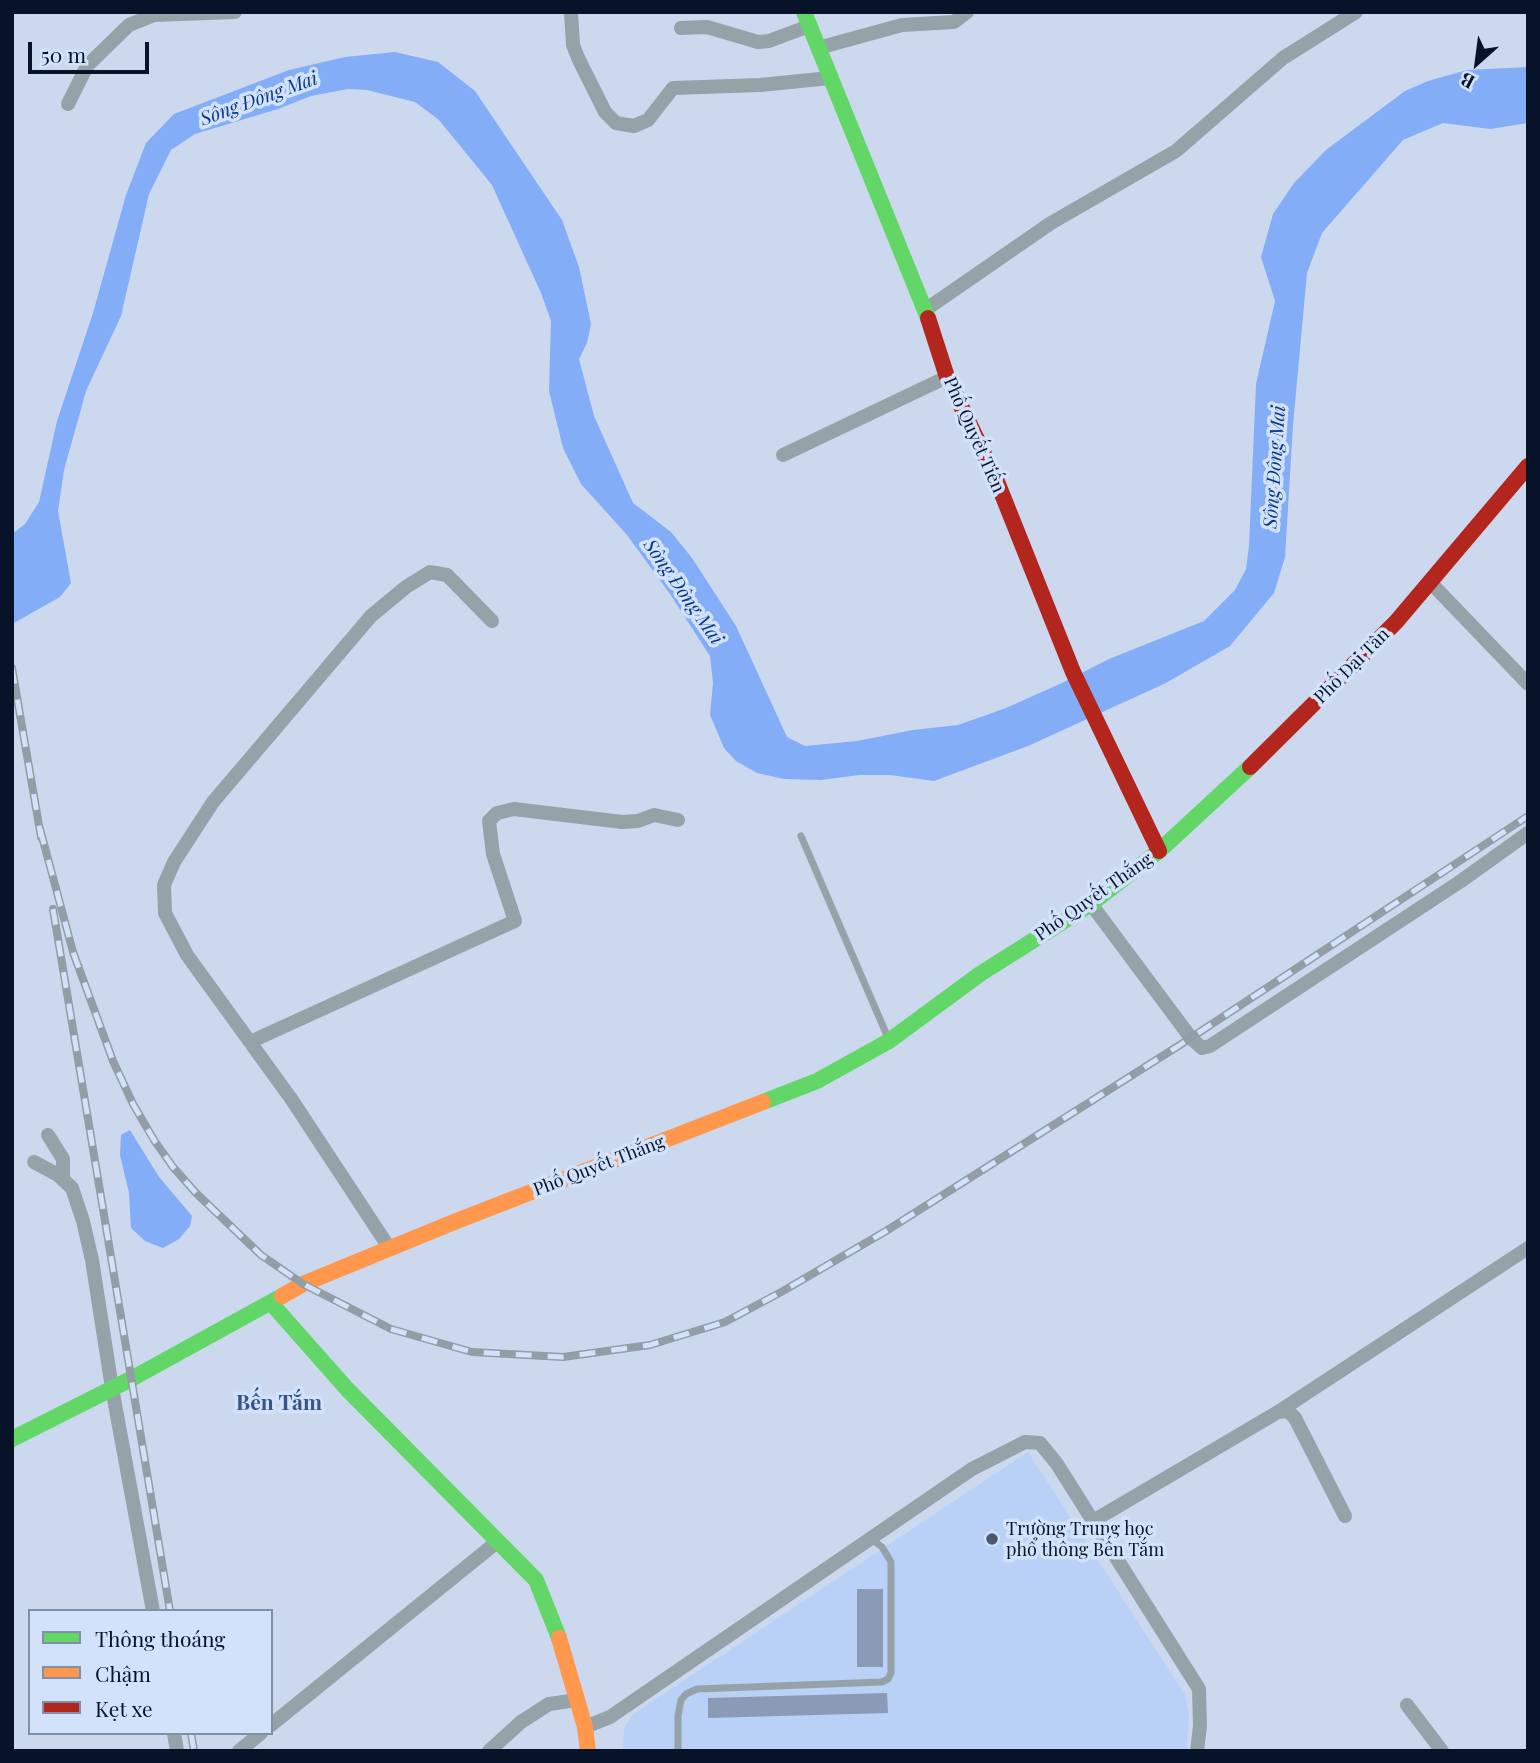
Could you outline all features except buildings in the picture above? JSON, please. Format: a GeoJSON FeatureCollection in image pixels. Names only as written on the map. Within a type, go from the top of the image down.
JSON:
{"type":"FeatureCollection","features":[{"type":"Feature","properties":{"kind":"main road","name":"Phố Quyết Tiến"},"geometry":{"type":"LineString","coordinates":[[806,19],[925,310],[947,377],[996,479],[1073,672],[1160,851]]}},
{"type":"Feature","properties":{"kind":"main road","name":"Phố Đại Tân"},"geometry":{"type":"LineString","coordinates":[[1160,851],[1261,757],[1396,622],[1528,467]]}},
{"type":"Feature","properties":{"kind":"main road","name":"Phố Quyết Thắng"},"geometry":{"type":"LineString","coordinates":[[12,1438],[112,1388],[303,1284],[817,1081],[889,1041],[980,974],[1091,904],[1160,851]]}},
{"type":"Feature","properties":{"kind":"main road"},"geometry":{"type":"LineString","coordinates":[[271,1303],[347,1389],[536,1580],[554,1623],[585,1727],[588,1751]]}},
{"type":"Feature","properties":{"kind":"street"},"geometry":{"type":"LineString","coordinates":[[68,104],[87,66],[129,25],[154,15],[235,12]]}},
{"type":"Feature","properties":{"kind":"street"},"geometry":{"type":"LineString","coordinates":[[571,12],[573,44],[579,61],[604,112],[616,123],[634,127],[648,120],[673,88],[760,85],[830,78]]}},
{"type":"Feature","properties":{"kind":"street"},"geometry":{"type":"LineString","coordinates":[[818,48],[902,25],[954,22],[967,12]]}},
{"type":"Feature","properties":{"kind":"street"},"geometry":{"type":"LineString","coordinates":[[925,310],[1051,223],[1177,151],[1283,58],[1356,12]]}},
{"type":"Feature","properties":{"kind":"street"},"geometry":{"type":"LineString","coordinates":[[681,28],[707,27],[758,42],[769,41],[806,19]]}},
{"type":"Feature","properties":{"kind":"street"},"geometry":{"type":"LineString","coordinates":[[783,455],[947,377]]}},
{"type":"Feature","properties":{"kind":"street"},"geometry":{"type":"LineString","coordinates":[[390,1248],[344,1175],[187,955],[165,913],[164,885],[174,862],[213,802],[371,616],[406,587],[430,572],[447,575],[492,621]]}},
{"type":"Feature","properties":{"kind":"street"},"geometry":{"type":"LineString","coordinates":[[1431,583],[1528,684]]}},
{"type":"Feature","properties":{"kind":"street"},"geometry":{"type":"LineString","coordinates":[[250,1042],[515,921],[491,843],[489,821],[497,813],[514,809],[622,822],[638,821],[654,815],[678,820]]}},
{"type":"Feature","properties":{"kind":"street"},"geometry":{"type":"LineString","coordinates":[[1091,904],[1191,1038],[1202,1048],[1210,1046],[1461,881],[1528,833]]}},
{"type":"Feature","properties":{"kind":"street"},"geometry":{"type":"LineString","coordinates":[[48,1135],[63,1160],[63,1180]]}},
{"type":"Feature","properties":{"kind":"street"},"geometry":{"type":"LineString","coordinates":[[34,1162],[72,1188],[93,1260],[112,1388],[153,1609]]}},
{"type":"Feature","properties":{"kind":"street"},"geometry":{"type":"LineString","coordinates":[[1094,1521],[1278,1412],[1528,1248]]}},
{"type":"Feature","properties":{"kind":"street"},"geometry":{"type":"LineString","coordinates":[[1278,1412],[1288,1411],[1296,1418],[1345,1516]]}},
{"type":"Feature","properties":{"kind":"street"},"geometry":{"type":"LineString","coordinates":[[585,1727],[610,1717],[972,1469],[1025,1442],[1041,1443],[1057,1464],[1199,1689],[1200,1727],[1197,1751]]}},
{"type":"Feature","properties":{"kind":"street"},"geometry":{"type":"LineString","coordinates":[[273,1723],[497,1542]]}},
{"type":"Feature","properties":{"kind":"street"},"geometry":{"type":"LineString","coordinates":[[489,1751],[521,1722],[549,1704],[577,1700]]}},
{"type":"Feature","properties":{"kind":"street"},"geometry":{"type":"LineString","coordinates":[[1407,1705],[1441,1751]]}},
{"type":"Feature","properties":{"kind":"street"},"geometry":{"type":"LineString","coordinates":[[239,1751],[259,1735]]}},
{"type":"Feature","properties":{"kind":"lane"},"geometry":{"type":"LineString","coordinates":[[801,836],[889,1041]]}},
{"type":"Feature","properties":{"kind":"lane"},"geometry":{"type":"LineString","coordinates":[[678,1751],[681,1700],[686,1694],[697,1689],[882,1682],[888,1679],[891,1673],[891,1562],[882,1547],[871,1539]]}},
{"type":"Feature","properties":{"kind":"shaded area","name":"Trường Trung học phổ thông Bến Tắm"},"geometry":{"type":"Polygon","coordinates":[[[1028,1452],[1185,1695],[1189,1716],[1187,1751],[623,1751],[624,1729],[632,1715],[1028,1452]]]}},
{"type":"Feature","properties":{"kind":"water","name":"Sông Đông Mai"},"geometry":{"type":"Polygon","coordinates":[[[395,52],[438,62],[475,91],[562,220],[579,267],[591,324],[587,343],[579,359],[594,416],[633,503],[671,532],[692,558],[736,626],[787,737],[805,746],[857,741],[913,730],[958,725],[1006,708],[1109,659],[1204,621],[1235,590],[1246,569],[1256,384],[1275,301],[1261,257],[1273,214],[1294,183],[1326,150],[1405,91],[1428,81],[1467,70],[1528,67],[1528,123],[1490,129],[1443,123],[1403,140],[1322,233],[1307,273],[1293,425],[1285,557],[1274,593],[1230,646],[1166,683],[1028,746],[934,781],[890,775],[859,775],[821,780],[784,779],[757,773],[736,761],[724,748],[710,715],[713,683],[710,656],[627,535],[581,484],[563,448],[549,391],[551,321],[492,185],[439,120],[415,102],[367,90],[348,89],[311,96],[195,134],[171,150],[149,194],[121,316],[86,391],[64,470],[58,511],[71,583],[60,597],[12,624],[12,534],[25,524],[39,502],[57,421],[93,313],[126,195],[146,143],[174,114],[289,70],[345,57],[395,52]]]}},
{"type":"Feature","properties":{"kind":"water"},"geometry":{"type":"Polygon","coordinates":[[[130,1130],[159,1177],[192,1216],[190,1226],[179,1239],[163,1248],[145,1241],[131,1228],[129,1193],[120,1155],[121,1135],[130,1130]]]}},
{"type":"Feature","properties":{"kind":"railway"},"geometry":{"type":"LineString","coordinates":[[12,668],[41,837]]}},
{"type":"Feature","properties":{"kind":"railway"},"geometry":{"type":"LineString","coordinates":[[40,829],[73,952],[113,1061],[154,1140],[196,1193],[261,1255],[303,1284],[391,1329],[472,1352],[563,1357],[650,1345],[725,1322],[783,1291],[886,1231],[1183,1043],[1528,816]]}},
{"type":"Feature","properties":{"kind":"railway"},"geometry":{"type":"LineString","coordinates":[[53,909],[170,1609]]}},
{"type":"Feature","properties":{"kind":"railway"},"geometry":{"type":"LineString","coordinates":[[191,1735],[194,1751]]}},
{"type":"Feature","properties":{"kind":"traffic: fast"},"geometry":{"type":"LineString","coordinates":[[804,12],[928,318]]}},
{"type":"Feature","properties":{"kind":"traffic: fast"},"geometry":{"type":"LineString","coordinates":[[763,1102],[817,1081],[889,1041],[980,974],[1091,904],[1159,851],[1250,767]]}},
{"type":"Feature","properties":{"kind":"traffic: fast"},"geometry":{"type":"LineString","coordinates":[[12,1439],[131,1379],[282,1296]]}},
{"type":"Feature","properties":{"kind":"traffic: fast"},"geometry":{"type":"LineString","coordinates":[[271,1303],[347,1389],[536,1580],[559,1638]]}},
{"type":"Feature","properties":{"kind":"traffic: slow"},"geometry":{"type":"LineString","coordinates":[[282,1296],[303,1284],[454,1222],[763,1102]]}},
{"type":"Feature","properties":{"kind":"traffic: slow"},"geometry":{"type":"LineString","coordinates":[[559,1638],[585,1727],[588,1751]]}},
{"type":"Feature","properties":{"kind":"traffic: jam"},"geometry":{"type":"LineString","coordinates":[[928,318],[947,377],[996,479],[1073,672],[1159,851]]}},
{"type":"Feature","properties":{"kind":"traffic: jam"},"geometry":{"type":"LineString","coordinates":[[1250,767],[1396,622],[1528,466]]}},
{"type":"Feature","properties":{"kind":"place","name":"Trường Trung học phổ thông Bến Tắm"},"geometry":{"type":"Point","coordinates":[992,1539]}},
{"type":"Feature","properties":{"kind":"district","name":"Bến Tắm"},"geometry":{"type":"Point","coordinates":[279,1403]}}]}
